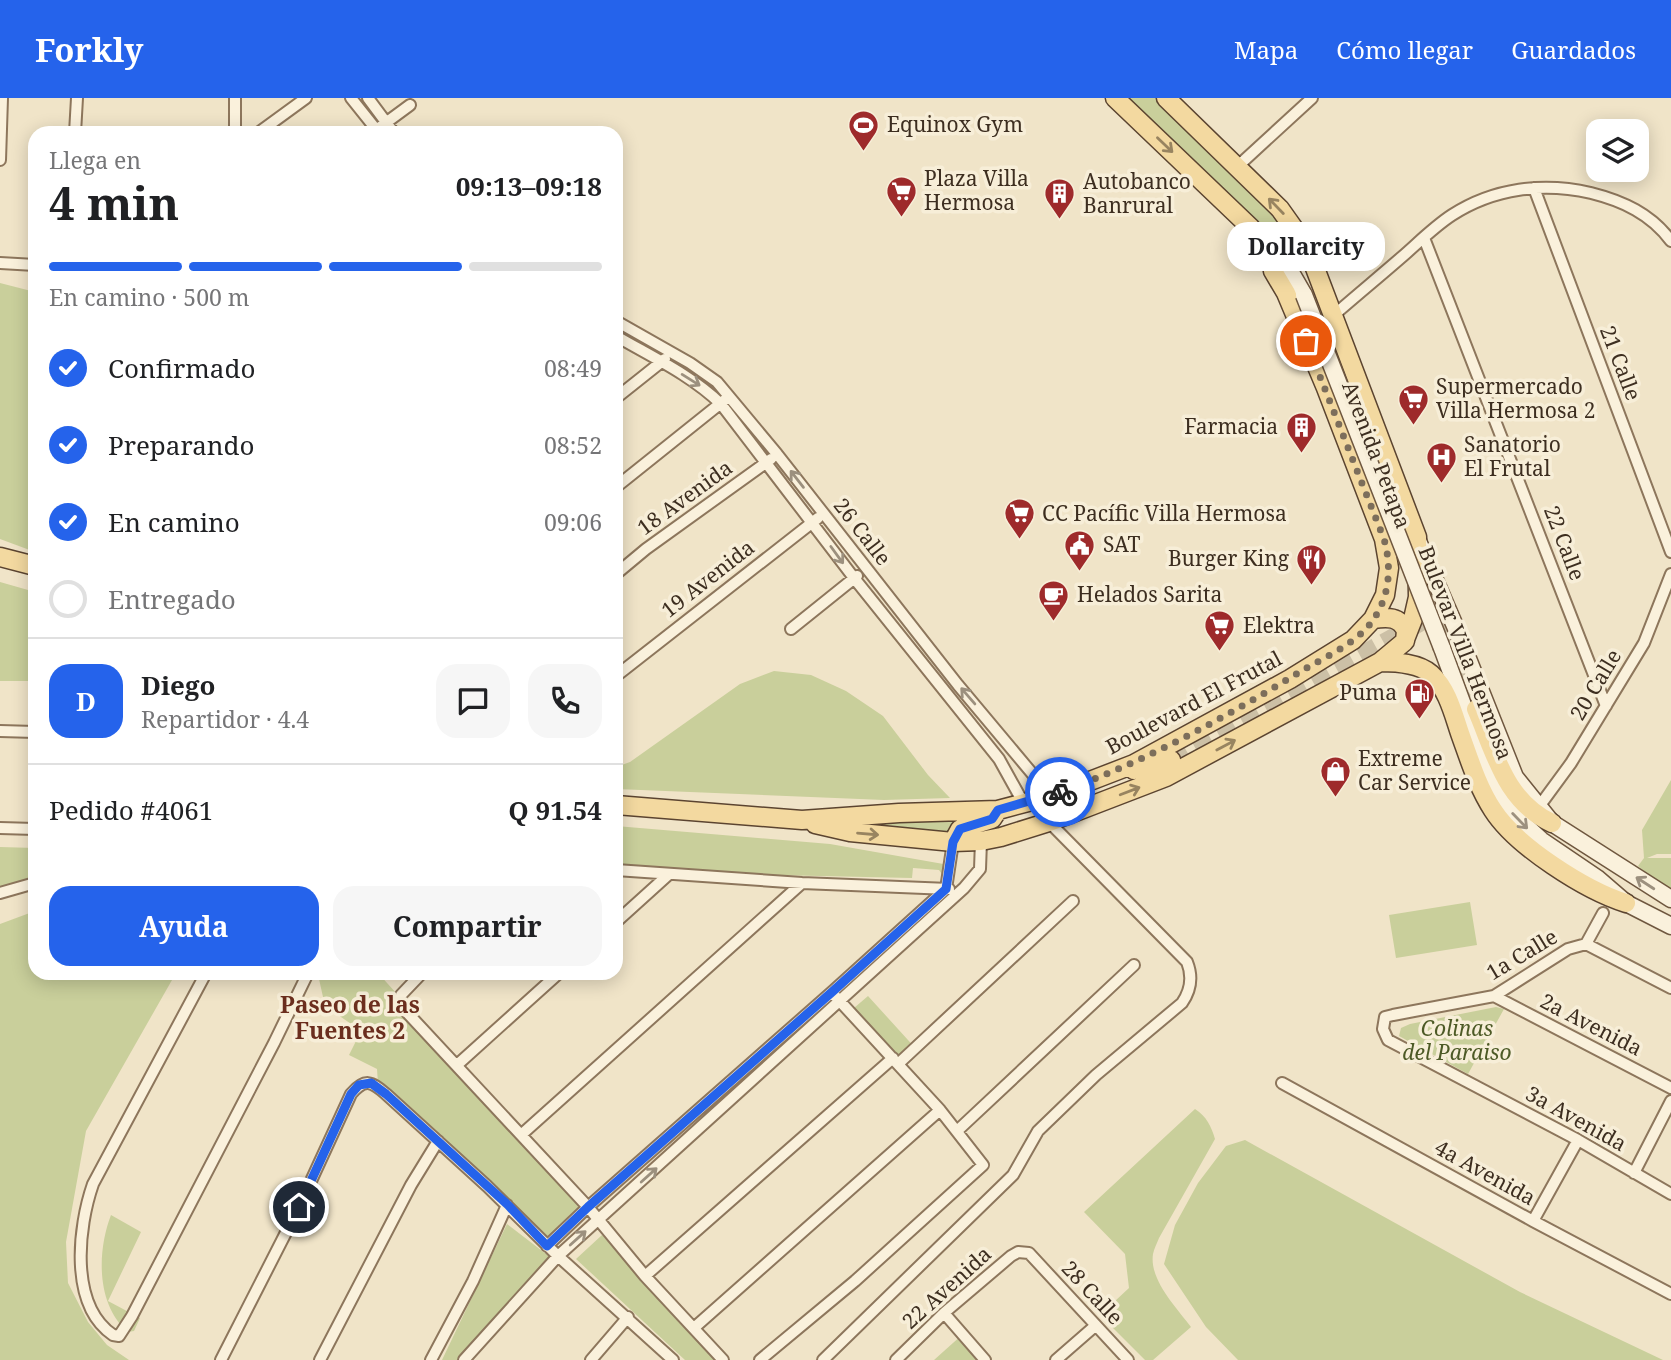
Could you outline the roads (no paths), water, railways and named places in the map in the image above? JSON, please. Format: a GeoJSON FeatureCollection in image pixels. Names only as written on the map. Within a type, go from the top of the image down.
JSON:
{"type":"FeatureCollection","features":[{"type":"Feature","properties":{"kind":"main road","name":"Avenida Petapa"},"geometry":{"type":"LineString","coordinates":[[1115,98],[1250,228],[1270,251],[1273,271],[1286,293],[1321,376],[1384,539],[1389,568]]}},
{"type":"Feature","properties":{"kind":"main road","name":"Avenida Petapa"},"geometry":{"type":"LineString","coordinates":[[1166,98],[1182,104],[1296,228],[1307,247],[1416,537]]}},
{"type":"Feature","properties":{"kind":"main road","name":"Bulevar Villa Hermosa"},"geometry":{"type":"LineString","coordinates":[[1270,251],[1285,262],[1304,295],[1492,782],[1526,827],[1597,878],[1622,900],[1671,926]]}},
{"type":"Feature","properties":{"kind":"main road","name":"Bulevar Villa Hermosa"},"geometry":{"type":"LineString","coordinates":[[1416,537],[1455,626],[1515,777],[1552,822],[1671,900]]}},
{"type":"Feature","properties":{"kind":"main road"},"geometry":{"type":"LineString","coordinates":[[1404,642],[1417,605],[1419,564],[1416,537]]}},
{"type":"Feature","properties":{"kind":"main road"},"geometry":{"type":"LineString","coordinates":[[0,557],[28,564]]}},
{"type":"Feature","properties":{"kind":"main road"},"geometry":{"type":"LineString","coordinates":[[1389,568],[1405,572],[1419,564]]}},
{"type":"Feature","properties":{"kind":"main road","name":"Boulevard El Frutal"},"geometry":{"type":"LineString","coordinates":[[623,806],[802,820],[998,810],[1051,796],[1134,764],[1353,640],[1373,619],[1385,595],[1389,568]]}},
{"type":"Feature","properties":{"kind":"main road"},"geometry":{"type":"LineString","coordinates":[[1373,619],[1392,618],[1399,621],[1406,631],[1404,642]]}},
{"type":"Feature","properties":{"kind":"main road","name":"Boulevard El Frutal"},"geometry":{"type":"LineString","coordinates":[[802,820],[850,832],[953,842],[981,841],[1049,822],[1166,777],[1380,662],[1404,642]]}},
{"type":"Feature","properties":{"kind":"main road"},"geometry":{"type":"LineString","coordinates":[[1380,662],[1415,666],[1428,672],[1436,680],[1448,698],[1479,784],[1493,810],[1510,831],[1529,848],[1566,872],[1608,897],[1622,900]]}},
{"type":"Feature","properties":{"kind":"main road"},"geometry":{"type":"LineString","coordinates":[[1476,709],[1514,794],[1534,814],[1552,822]]}},
{"type":"Feature","properties":{"kind":"main road"},"geometry":{"type":"LineString","coordinates":[[1107,775],[1164,764],[1171,760]]}},
{"type":"Feature","properties":{"kind":"main road"},"geometry":{"type":"LineString","coordinates":[[953,842],[960,829],[992,819],[998,810]]}},
{"type":"Feature","properties":{"kind":"street"},"geometry":{"type":"LineString","coordinates":[[0,160],[2,98]]}},
{"type":"Feature","properties":{"kind":"street"},"geometry":{"type":"LineString","coordinates":[[75,126],[77,98]]}},
{"type":"Feature","properties":{"kind":"street"},"geometry":{"type":"LineString","coordinates":[[234,126],[235,98]]}},
{"type":"Feature","properties":{"kind":"street"},"geometry":{"type":"LineString","coordinates":[[268,126],[306,98]]}},
{"type":"Feature","properties":{"kind":"street"},"geometry":{"type":"LineString","coordinates":[[351,98],[372,126]]}},
{"type":"Feature","properties":{"kind":"street"},"geometry":{"type":"LineString","coordinates":[[368,98],[389,126]]}},
{"type":"Feature","properties":{"kind":"street"},"geometry":{"type":"LineString","coordinates":[[1238,166],[1302,102],[1312,98]]}},
{"type":"Feature","properties":{"kind":"street"},"geometry":{"type":"LineString","coordinates":[[382,126],[410,105]]}},
{"type":"Feature","properties":{"kind":"street"},"geometry":{"type":"LineString","coordinates":[[1334,315],[1451,215],[1505,191],[1534,188],[1574,189],[1611,198],[1647,215],[1671,241]]}},
{"type":"Feature","properties":{"kind":"street","name":"21 Calle"},"geometry":{"type":"LineString","coordinates":[[1534,188],[1671,552]]}},
{"type":"Feature","properties":{"kind":"street","name":"22 Calle"},"geometry":{"type":"LineString","coordinates":[[1424,238],[1606,706]]}},
{"type":"Feature","properties":{"kind":"street"},"geometry":{"type":"LineString","coordinates":[[0,263],[28,265]]}},
{"type":"Feature","properties":{"kind":"street","name":"26 Calle"},"geometry":{"type":"LineString","coordinates":[[623,325],[706,373],[730,396],[958,685],[1051,796]]}},
{"type":"Feature","properties":{"kind":"street","name":"26 Calle"},"geometry":{"type":"LineString","coordinates":[[623,340],[705,388],[720,404],[854,578],[999,759],[1024,804]]}},
{"type":"Feature","properties":{"kind":"street"},"geometry":{"type":"LineString","coordinates":[[623,392],[672,353]]}},
{"type":"Feature","properties":{"kind":"street"},"geometry":{"type":"LineString","coordinates":[[623,481],[730,396]]}},
{"type":"Feature","properties":{"kind":"street","name":"18 Avenida"},"geometry":{"type":"LineString","coordinates":[[623,568],[777,454]]}},
{"type":"Feature","properties":{"kind":"street","name":"19 Avenida"},"geometry":{"type":"LineString","coordinates":[[623,670],[823,513]]}},
{"type":"Feature","properties":{"kind":"street"},"geometry":{"type":"LineString","coordinates":[[791,629],[866,569]]}},
{"type":"Feature","properties":{"kind":"street","name":"20 Calle"},"geometry":{"type":"LineString","coordinates":[[1538,808],[1571,763],[1644,643],[1671,574]]}},
{"type":"Feature","properties":{"kind":"street"},"geometry":{"type":"LineString","coordinates":[[0,731],[28,732]]}},
{"type":"Feature","properties":{"kind":"street"},"geometry":{"type":"LineString","coordinates":[[823,1360],[1013,1175],[1038,1131],[1096,1075],[1182,1003],[1188,993],[1191,971],[1187,962],[1049,822]]}},
{"type":"Feature","properties":{"kind":"street"},"geometry":{"type":"LineString","coordinates":[[0,828],[28,830]]}},
{"type":"Feature","properties":{"kind":"street"},"geometry":{"type":"LineString","coordinates":[[464,1360],[558,1256],[964,888],[980,868],[981,841]]}},
{"type":"Feature","properties":{"kind":"street"},"geometry":{"type":"LineString","coordinates":[[547,1246],[946,889],[953,842]]}},
{"type":"Feature","properties":{"kind":"street"},"geometry":{"type":"LineString","coordinates":[[623,871],[802,883],[964,888]]}},
{"type":"Feature","properties":{"kind":"street"},"geometry":{"type":"LineString","coordinates":[[623,916],[668,875]]}},
{"type":"Feature","properties":{"kind":"street"},"geometry":{"type":"LineString","coordinates":[[521,1135],[802,883]]}},
{"type":"Feature","properties":{"kind":"street"},"geometry":{"type":"LineString","coordinates":[[0,893],[28,886]]}},
{"type":"Feature","properties":{"kind":"street"},"geometry":{"type":"LineString","coordinates":[[645,1276],[895,1061],[1073,901]]}},
{"type":"Feature","properties":{"kind":"street","name":"1a Calle"},"geometry":{"type":"LineString","coordinates":[[1388,1040],[1383,1029],[1385,1017],[1494,996],[1568,949],[1586,944],[1603,913]]}},
{"type":"Feature","properties":{"kind":"street"},"geometry":{"type":"LineString","coordinates":[[1586,944],[1671,988]]}},
{"type":"Feature","properties":{"kind":"street"},"geometry":{"type":"LineString","coordinates":[[957,1130],[1134,965]]}},
{"type":"Feature","properties":{"kind":"street"},"geometry":{"type":"LineString","coordinates":[[202,980],[93,1184],[86,1203],[80,1242],[83,1283],[100,1322],[113,1335],[119,1336],[132,1316],[305,980]]}},
{"type":"Feature","properties":{"kind":"street"},"geometry":{"type":"LineString","coordinates":[[415,980],[401,995],[400,1004],[588,1207],[645,1276],[723,1360]]}},
{"type":"Feature","properties":{"kind":"street"},"geometry":{"type":"LineString","coordinates":[[457,1065],[551,980]]}},
{"type":"Feature","properties":{"kind":"street"},"geometry":{"type":"LineString","coordinates":[[761,1360],[855,1281],[982,1167],[982,1162],[940,1110],[832,992]]}},
{"type":"Feature","properties":{"kind":"street","name":"2a Avenida"},"geometry":{"type":"LineString","coordinates":[[1494,996],[1671,1087]]}},
{"type":"Feature","properties":{"kind":"street","name":"3a Avenida"},"geometry":{"type":"LineString","coordinates":[[1388,1040],[1578,1140],[1671,1194]]}},
{"type":"Feature","properties":{"kind":"street","name":"4a Avenida"},"geometry":{"type":"LineString","coordinates":[[1282,1083],[1533,1222],[1671,1294]]}},
{"type":"Feature","properties":{"kind":"street"},"geometry":{"type":"LineString","coordinates":[[221,1360],[299,1207],[351,1094],[359,1085],[375,1084],[673,1360]]}},
{"type":"Feature","properties":{"kind":"street"},"geometry":{"type":"LineString","coordinates":[[1634,1173],[1671,1101]]}},
{"type":"Feature","properties":{"kind":"street"},"geometry":{"type":"LineString","coordinates":[[695,1327],[940,1110]]}},
{"type":"Feature","properties":{"kind":"street"},"geometry":{"type":"LineString","coordinates":[[1533,1222],[1578,1140]]}},
{"type":"Feature","properties":{"kind":"street"},"geometry":{"type":"LineString","coordinates":[[320,1360],[411,1185],[438,1141]]}},
{"type":"Feature","properties":{"kind":"street"},"geometry":{"type":"LineString","coordinates":[[431,1360],[473,1281],[508,1205]]}},
{"type":"Feature","properties":{"kind":"street","name":"22 Avenida"},"geometry":{"type":"LineString","coordinates":[[896,1360],[944,1313],[1011,1256],[1027,1251]]}},
{"type":"Feature","properties":{"kind":"street","name":"28 Calle"},"geometry":{"type":"LineString","coordinates":[[1027,1251],[1128,1360]]}},
{"type":"Feature","properties":{"kind":"street"},"geometry":{"type":"LineString","coordinates":[[944,1313],[985,1360]]}},
{"type":"Feature","properties":{"kind":"street"},"geometry":{"type":"LineString","coordinates":[[591,1360],[628,1318]]}},
{"type":"Feature","properties":{"kind":"street"},"geometry":{"type":"LineString","coordinates":[[1056,1360],[1095,1326]]}},
{"type":"Feature","properties":{"kind":"tunnel"},"geometry":{"type":"LineString","coordinates":[[1171,760],[1421,622],[1438,623],[1449,632],[1476,709]]}},
{"type":"Feature","properties":{"kind":"place","name":"Equinox Gym"},"geometry":{"type":"Point","coordinates":[864,152]}},
{"type":"Feature","properties":{"kind":"place","name":"Plaza Villa Hermosa"},"geometry":{"type":"Point","coordinates":[901,218]}},
{"type":"Feature","properties":{"kind":"place","name":"Autobanco Banrural"},"geometry":{"type":"Point","coordinates":[1060,221]}},
{"type":"Feature","properties":{"kind":"place","name":"Dollarcity"},"geometry":{"type":"Point","coordinates":[1306,341]}},
{"type":"Feature","properties":{"kind":"place","name":"Supermercado Villa Hermosa 2"},"geometry":{"type":"Point","coordinates":[1413,426]}},
{"type":"Feature","properties":{"kind":"place","name":"Farmacia"},"geometry":{"type":"Point","coordinates":[1301,454]}},
{"type":"Feature","properties":{"kind":"place","name":"Sanatorio El Frutal"},"geometry":{"type":"Point","coordinates":[1441,484]}},
{"type":"Feature","properties":{"kind":"place","name":"CC Pacífic Villa Hermosa"},"geometry":{"type":"Point","coordinates":[1019,541]}},
{"type":"Feature","properties":{"kind":"place","name":"SAT"},"geometry":{"type":"Point","coordinates":[1080,572]}},
{"type":"Feature","properties":{"kind":"place","name":"Burger King"},"geometry":{"type":"Point","coordinates":[1312,586]}},
{"type":"Feature","properties":{"kind":"place","name":"Helados Sarita"},"geometry":{"type":"Point","coordinates":[1054,622]}},
{"type":"Feature","properties":{"kind":"place","name":"Elektra"},"geometry":{"type":"Point","coordinates":[1220,653]}},
{"type":"Feature","properties":{"kind":"place","name":"Puma"},"geometry":{"type":"Point","coordinates":[1420,720]}},
{"type":"Feature","properties":{"kind":"place","name":"Extreme Car Service"},"geometry":{"type":"Point","coordinates":[1335,798]}},
{"type":"Feature","properties":{"kind":"district","name":"Paseo de las Fuentes 2"},"geometry":{"type":"Point","coordinates":[350,1018]}},
{"type":"Feature","properties":{"kind":"park label","name":"Colinas del Paraiso"},"geometry":{"type":"Point","coordinates":[1457,1041]}}]}
